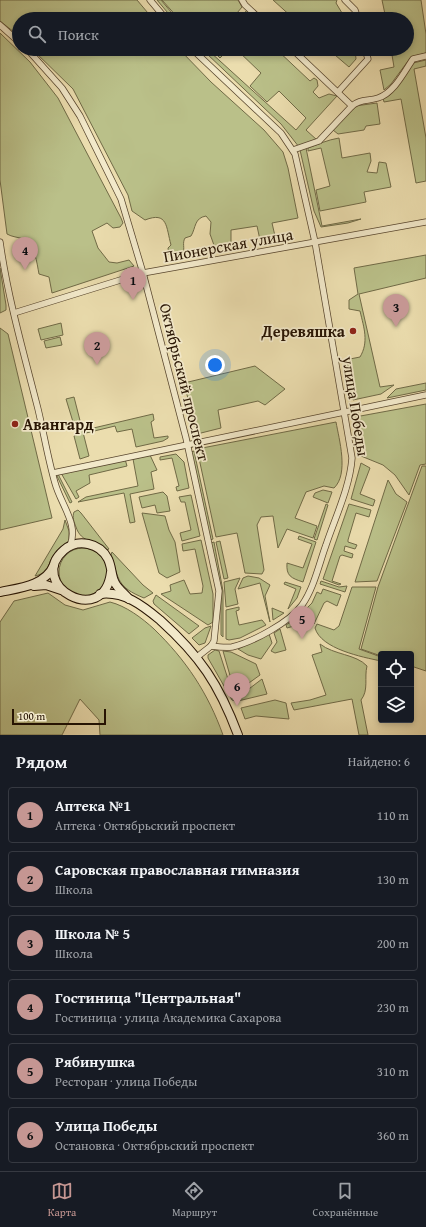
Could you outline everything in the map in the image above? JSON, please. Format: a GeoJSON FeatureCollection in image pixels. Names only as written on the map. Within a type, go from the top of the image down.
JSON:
{"type":"FeatureCollection","features":[{"type":"Feature","properties":{"kind":"street"},"geometry":{"type":"LineString","coordinates":[[150,0],[160,12]]}},
{"type":"Feature","properties":{"kind":"street"},"geometry":{"type":"LineString","coordinates":[[242,0],[252,12]]}},
{"type":"Feature","properties":{"kind":"street"},"geometry":{"type":"LineString","coordinates":[[345,0],[356,12]]}},
{"type":"Feature","properties":{"kind":"street"},"geometry":{"type":"LineString","coordinates":[[0,25],[12,36]]}},
{"type":"Feature","properties":{"kind":"street","name":"Октябрьский проспект"},"geometry":{"type":"LineString","coordinates":[[32,56],[62,88],[80,116],[121,200],[144,274],[188,445],[219,591],[214,641],[211,646]]}},
{"type":"Feature","properties":{"kind":"street","name":"улица Победы"},"geometry":{"type":"LineString","coordinates":[[199,56],[281,133],[293,150],[301,177],[315,242],[352,458],[352,469],[302,606],[276,626],[244,643],[231,647],[211,646]]}},
{"type":"Feature","properties":{"kind":"street"},"geometry":{"type":"LineString","coordinates":[[299,56],[352,106]]}},
{"type":"Feature","properties":{"kind":"street"},"geometry":{"type":"LineString","coordinates":[[338,92],[368,59],[367,56]]}},
{"type":"Feature","properties":{"kind":"street"},"geometry":{"type":"LineString","coordinates":[[293,150],[319,142],[356,102],[379,98],[388,93],[413,59],[426,56]]}},
{"type":"Feature","properties":{"kind":"street","name":"Пионерская улица"},"geometry":{"type":"LineString","coordinates":[[14,313],[144,274],[426,222]]}},
{"type":"Feature","properties":{"kind":"street"},"geometry":{"type":"LineString","coordinates":[[0,242],[14,313],[55,484],[68,514],[73,532],[70,546]]}},
{"type":"Feature","properties":{"kind":"street"},"geometry":{"type":"LineString","coordinates":[[53,473],[426,396]]}},
{"type":"Feature","properties":{"kind":"street"},"geometry":{"type":"LineString","coordinates":[[73,532],[80,540],[105,553],[111,565],[108,584],[100,594]]}},
{"type":"Feature","properties":{"kind":"street"},"geometry":{"type":"LineString","coordinates":[[29,586],[44,578],[51,571],[60,555],[70,546],[88,544]]}},
{"type":"Feature","properties":{"kind":"street"},"geometry":{"type":"LineString","coordinates":[[56,562],[55,578],[63,592]]}},
{"type":"Feature","properties":{"kind":"street"},"geometry":{"type":"LineString","coordinates":[[111,572],[115,583],[129,599]]}},
{"type":"Feature","properties":{"kind":"street"},"geometry":{"type":"LineString","coordinates":[[0,592],[29,586],[54,587],[78,600],[90,599],[100,594],[112,593],[129,599],[156,617],[184,642],[197,657],[222,698],[238,735]]}},
{"type":"Feature","properties":{"kind":"street"},"geometry":{"type":"LineString","coordinates":[[197,657],[211,646]]}},
{"type":"Feature","properties":{"kind":"green space"},"geometry":{"type":"Polygon","coordinates":[[[0,0],[137,0],[147,12],[12,12],[12,30],[0,21],[0,0]]]}},
{"type":"Feature","properties":{"kind":"green space"},"geometry":{"type":"Polygon","coordinates":[[[157,0],[161,0],[171,12],[167,12],[157,0]]]}},
{"type":"Feature","properties":{"kind":"green space"},"geometry":{"type":"Polygon","coordinates":[[[162,0],[238,0],[242,7],[238,12],[173,12],[162,0]]]}},
{"type":"Feature","properties":{"kind":"green space"},"geometry":{"type":"Polygon","coordinates":[[[273,0],[337,0],[336,3],[341,12],[286,12],[273,0]]]}},
{"type":"Feature","properties":{"kind":"green space"},"geometry":{"type":"Polygon","coordinates":[[[382,0],[421,0],[426,34],[426,53],[411,57],[391,84],[384,90],[380,70],[394,67],[392,56],[414,56],[414,12],[385,12],[382,0]]]}},
{"type":"Feature","properties":{"kind":"green space"},"geometry":{"type":"Polygon","coordinates":[[[0,33],[12,45],[12,56],[24,56],[58,98],[121,218],[123,223],[120,227],[113,228],[107,223],[92,231],[98,248],[109,262],[117,263],[129,260],[134,266],[52,293],[49,277],[39,274],[35,254],[27,241],[7,234],[0,180],[0,33]]]}},
{"type":"Feature","properties":{"kind":"green space"},"geometry":{"type":"Polygon","coordinates":[[[39,56],[186,56],[211,82],[264,130],[283,152],[288,168],[298,218],[272,223],[275,236],[260,240],[257,226],[231,230],[231,245],[215,248],[210,234],[211,222],[206,216],[202,217],[197,221],[191,236],[185,238],[183,253],[169,255],[168,248],[171,245],[165,222],[158,218],[145,220],[132,211],[128,195],[73,89],[39,56]]]}},
{"type":"Feature","properties":{"kind":"green space"},"geometry":{"type":"Polygon","coordinates":[[[209,56],[215,56],[296,130],[306,118],[279,91],[267,102],[250,86],[261,73],[243,56],[283,56],[310,81],[314,78],[317,80],[318,86],[313,92],[319,98],[329,94],[337,96],[306,130],[317,140],[299,147],[281,124],[209,56]]]}},
{"type":"Feature","properties":{"kind":"green space"},"geometry":{"type":"Polygon","coordinates":[[[336,56],[356,56],[356,59],[349,67],[336,56]]]}},
{"type":"Feature","properties":{"kind":"green space"},"geometry":{"type":"Polygon","coordinates":[[[426,60],[426,66],[414,69],[426,138],[426,181],[416,183],[401,99],[384,102],[383,98],[390,95],[413,63],[426,60]]]}},
{"type":"Feature","properties":{"kind":"green space"},"geometry":{"type":"Polygon","coordinates":[[[377,103],[380,124],[366,126],[364,130],[338,134],[333,130],[355,106],[377,103]]]}},
{"type":"Feature","properties":{"kind":"green space"},"geometry":{"type":"Polygon","coordinates":[[[339,138],[342,158],[370,153],[371,161],[367,172],[377,173],[379,162],[386,163],[391,187],[364,192],[366,202],[320,211],[316,190],[330,186],[321,148],[308,151],[308,148],[339,138]]]}},
{"type":"Feature","properties":{"kind":"green space"},"geometry":{"type":"Polygon","coordinates":[[[306,148],[322,226],[361,219],[348,223],[321,227],[314,211],[300,150],[306,148]]]}},
{"type":"Feature","properties":{"kind":"green space"},"geometry":{"type":"Polygon","coordinates":[[[426,255],[426,278],[359,294],[380,387],[394,385],[381,394],[353,400],[347,365],[350,359],[360,357],[365,340],[360,311],[349,309],[349,300],[358,294],[354,268],[426,255]]]}},
{"type":"Feature","properties":{"kind":"green space"},"geometry":{"type":"Polygon","coordinates":[[[0,268],[6,310],[0,313],[0,268]]]}},
{"type":"Feature","properties":{"kind":"green space"},"geometry":{"type":"Polygon","coordinates":[[[61,323],[63,335],[41,340],[38,329],[61,323]]]}},
{"type":"Feature","properties":{"kind":"green space","name":"Авангард"},"geometry":{"type":"Polygon","coordinates":[[[0,328],[8,334],[52,518],[0,530],[0,328]]]}},
{"type":"Feature","properties":{"kind":"green space"},"geometry":{"type":"Polygon","coordinates":[[[60,337],[62,345],[46,348],[44,341],[60,337]]]}},
{"type":"Feature","properties":{"kind":"green space"},"geometry":{"type":"Polygon","coordinates":[[[255,366],[285,389],[265,405],[258,401],[218,410],[221,428],[197,434],[184,383],[255,366]]]}},
{"type":"Feature","properties":{"kind":"green space"},"geometry":{"type":"Polygon","coordinates":[[[426,383],[426,390],[387,398],[396,389],[426,383]]]}},
{"type":"Feature","properties":{"kind":"green space"},"geometry":{"type":"Polygon","coordinates":[[[74,397],[89,456],[80,459],[74,436],[77,435],[66,399],[74,397]]]}},
{"type":"Feature","properties":{"kind":"green space"},"geometry":{"type":"Polygon","coordinates":[[[426,404],[426,464],[420,465],[409,495],[395,475],[383,465],[361,456],[355,417],[426,404]]]}},
{"type":"Feature","properties":{"kind":"green space"},"geometry":{"type":"Polygon","coordinates":[[[153,414],[154,420],[151,422],[154,438],[168,436],[168,438],[163,441],[136,447],[132,429],[117,432],[115,426],[86,433],[85,430],[153,414]]]}},
{"type":"Feature","properties":{"kind":"green space"},"geometry":{"type":"Polygon","coordinates":[[[336,422],[342,456],[339,482],[334,488],[324,486],[306,492],[295,518],[317,526],[313,538],[287,529],[278,548],[273,516],[261,517],[257,525],[264,570],[262,574],[245,573],[237,533],[216,537],[197,449],[336,422]]]}},
{"type":"Feature","properties":{"kind":"green space"},"geometry":{"type":"Polygon","coordinates":[[[194,451],[213,539],[210,540],[191,452],[194,451]]]}},
{"type":"Feature","properties":{"kind":"green space"},"geometry":{"type":"Polygon","coordinates":[[[176,454],[184,462],[189,488],[177,491],[176,487],[179,486],[172,458],[160,460],[160,457],[176,454]]]}},
{"type":"Feature","properties":{"kind":"green space"},"geometry":{"type":"Polygon","coordinates":[[[150,455],[157,470],[151,472],[154,489],[130,494],[135,522],[130,523],[124,493],[78,502],[86,497],[138,486],[133,459],[150,455]]]}},
{"type":"Feature","properties":{"kind":"green space"},"geometry":{"type":"Polygon","coordinates":[[[125,459],[127,466],[89,475],[90,483],[76,491],[79,497],[76,499],[61,473],[125,459]]]}},
{"type":"Feature","properties":{"kind":"green space"},"geometry":{"type":"Polygon","coordinates":[[[361,463],[370,468],[360,494],[375,500],[373,506],[351,499],[361,463]]]}},
{"type":"Feature","properties":{"kind":"green space"},"geometry":{"type":"Polygon","coordinates":[[[422,466],[426,466],[426,671],[414,667],[414,651],[378,651],[378,655],[361,649],[378,587],[422,466]]]}},
{"type":"Feature","properties":{"kind":"green space"},"geometry":{"type":"Polygon","coordinates":[[[56,474],[58,474],[72,502],[70,503],[56,474]]]}},
{"type":"Feature","properties":{"kind":"green space"},"geometry":{"type":"Polygon","coordinates":[[[388,480],[396,494],[407,502],[377,581],[355,582],[388,480]]]}},
{"type":"Feature","properties":{"kind":"green space"},"geometry":{"type":"Polygon","coordinates":[[[323,490],[332,492],[328,503],[313,497],[315,493],[323,490]]]}},
{"type":"Feature","properties":{"kind":"green space"},"geometry":{"type":"Polygon","coordinates":[[[163,492],[167,496],[170,511],[157,513],[155,505],[142,508],[139,497],[163,492]]]}},
{"type":"Feature","properties":{"kind":"green space"},"geometry":{"type":"Polygon","coordinates":[[[191,495],[200,536],[182,541],[180,533],[191,530],[185,502],[181,502],[179,497],[191,495]]]}},
{"type":"Feature","properties":{"kind":"green space"},"geometry":{"type":"Polygon","coordinates":[[[326,504],[328,505],[317,540],[314,539],[326,504]]]}},
{"type":"Feature","properties":{"kind":"green space"},"geometry":{"type":"Polygon","coordinates":[[[349,504],[371,510],[369,517],[356,513],[348,542],[357,545],[355,549],[345,546],[344,551],[353,554],[352,558],[342,555],[340,556],[332,581],[341,584],[339,585],[323,579],[349,504]]]}},
{"type":"Feature","properties":{"kind":"green space"},"geometry":{"type":"Polygon","coordinates":[[[78,510],[109,549],[107,550],[81,536],[78,532],[73,516],[74,512],[78,510]]]}},
{"type":"Feature","properties":{"kind":"green space"},"geometry":{"type":"Polygon","coordinates":[[[142,513],[165,516],[169,530],[175,542],[180,572],[167,578],[159,573],[142,513]]]}},
{"type":"Feature","properties":{"kind":"green space"},"geometry":{"type":"Polygon","coordinates":[[[65,520],[69,531],[69,541],[56,551],[46,570],[35,576],[63,529],[65,520]]]}},
{"type":"Feature","properties":{"kind":"green space"},"geometry":{"type":"Polygon","coordinates":[[[299,536],[316,542],[303,582],[290,576],[287,571],[287,563],[303,568],[312,544],[298,539],[299,536]]]}},
{"type":"Feature","properties":{"kind":"green space"},"geometry":{"type":"Polygon","coordinates":[[[201,540],[213,594],[213,622],[208,625],[161,594],[171,591],[170,585],[184,580],[190,594],[202,593],[203,586],[195,549],[183,551],[182,544],[201,540]]]}},
{"type":"Feature","properties":{"kind":"green space"},"geometry":{"type":"Polygon","coordinates":[[[220,541],[228,578],[224,579],[216,542],[220,541]]]}},
{"type":"Feature","properties":{"kind":"green space"},"geometry":{"type":"Polygon","coordinates":[[[214,542],[223,591],[223,637],[221,635],[221,592],[211,543],[214,542]]]}},
{"type":"Feature","properties":{"kind":"green space"},"geometry":{"type":"Polygon","coordinates":[[[83,548],[92,550],[100,555],[105,563],[107,572],[105,581],[100,589],[92,594],[83,596],[74,594],[66,589],[61,581],[59,572],[61,563],[66,555],[74,550],[83,548]]]}},
{"type":"Feature","properties":{"kind":"green space"},"geometry":{"type":"Polygon","coordinates":[[[112,552],[143,585],[153,593],[144,598],[129,590],[120,582],[111,555],[112,552]]]}},
{"type":"Feature","properties":{"kind":"green space"},"geometry":{"type":"Polygon","coordinates":[[[248,576],[259,578],[270,585],[265,596],[270,622],[260,583],[238,589],[243,578],[248,576]]]}},
{"type":"Feature","properties":{"kind":"green space"},"geometry":{"type":"Polygon","coordinates":[[[240,578],[235,589],[238,604],[226,607],[224,582],[240,578]]]}},
{"type":"Feature","properties":{"kind":"green space"},"geometry":{"type":"Polygon","coordinates":[[[321,581],[339,587],[347,586],[345,592],[320,584],[321,581]]]}},
{"type":"Feature","properties":{"kind":"green space"},"geometry":{"type":"Polygon","coordinates":[[[285,582],[301,587],[297,598],[288,609],[296,589],[284,584],[285,582]]]}},
{"type":"Feature","properties":{"kind":"green space"},"geometry":{"type":"Polygon","coordinates":[[[352,587],[376,587],[359,649],[378,656],[378,660],[343,651],[334,647],[319,635],[315,628],[317,624],[334,630],[339,626],[352,587]]]}},
{"type":"Feature","properties":{"kind":"green space"},"geometry":{"type":"Polygon","coordinates":[[[323,589],[341,595],[337,606],[327,601],[324,603],[314,624],[311,613],[307,608],[312,603],[317,592],[321,594],[323,589]]]}},
{"type":"Feature","properties":{"kind":"green space"},"geometry":{"type":"Polygon","coordinates":[[[48,593],[65,605],[83,610],[110,602],[116,604],[128,609],[154,629],[166,641],[195,678],[210,705],[223,735],[100,735],[99,720],[80,699],[62,735],[0,735],[0,622],[14,601],[48,593]]]}},
{"type":"Feature","properties":{"kind":"green space"},"geometry":{"type":"Polygon","coordinates":[[[156,595],[199,626],[189,634],[154,604],[153,601],[156,595]]]}},
{"type":"Feature","properties":{"kind":"green space"},"geometry":{"type":"Polygon","coordinates":[[[239,607],[239,610],[236,611],[239,625],[262,620],[266,625],[240,638],[229,640],[226,639],[226,610],[239,607]]]}},
{"type":"Feature","properties":{"kind":"green space"},"geometry":{"type":"Polygon","coordinates":[[[272,608],[284,613],[273,620],[272,608]]]}},
{"type":"Feature","properties":{"kind":"green space"},"geometry":{"type":"Polygon","coordinates":[[[303,611],[308,622],[287,628],[286,625],[294,620],[303,611]]]}},
{"type":"Feature","properties":{"kind":"green space"},"geometry":{"type":"Polygon","coordinates":[[[211,626],[205,643],[199,645],[192,638],[205,628],[211,626]]]}},
{"type":"Feature","properties":{"kind":"green space"},"geometry":{"type":"Polygon","coordinates":[[[280,629],[286,650],[275,653],[271,651],[277,642],[274,633],[280,629]]]}},
{"type":"Feature","properties":{"kind":"green space"},"geometry":{"type":"Polygon","coordinates":[[[269,634],[272,643],[261,659],[248,655],[238,649],[269,634]]]}},
{"type":"Feature","properties":{"kind":"green space"},"geometry":{"type":"Polygon","coordinates":[[[320,644],[326,648],[357,659],[367,666],[366,688],[361,700],[368,735],[359,735],[352,699],[294,710],[291,703],[310,700],[326,695],[312,655],[322,652],[320,644]]]}},
{"type":"Feature","properties":{"kind":"green space"},"geometry":{"type":"Polygon","coordinates":[[[215,650],[219,651],[235,701],[232,700],[208,658],[208,655],[215,650]]]}},
{"type":"Feature","properties":{"kind":"green space"},"geometry":{"type":"Polygon","coordinates":[[[223,651],[231,652],[256,664],[260,675],[235,693],[223,651]]]}},
{"type":"Feature","properties":{"kind":"green space"},"geometry":{"type":"Polygon","coordinates":[[[262,679],[267,694],[238,701],[237,698],[262,679]]]}},
{"type":"Feature","properties":{"kind":"green space"},"geometry":{"type":"Polygon","coordinates":[[[275,700],[286,703],[289,719],[256,716],[245,719],[241,708],[275,700]]]}},
{"type":"Feature","properties":{"kind":"place","name":"Гостиница \"Центральная\""},"geometry":{"type":"Point","coordinates":[25,270]}},
{"type":"Feature","properties":{"kind":"place","name":"Аптека №1"},"geometry":{"type":"Point","coordinates":[133,300]}},
{"type":"Feature","properties":{"kind":"place","name":"Школа № 5"},"geometry":{"type":"Point","coordinates":[396,327]}},
{"type":"Feature","properties":{"kind":"place","name":"Деревяшка"},"geometry":{"type":"Point","coordinates":[353,331]}},
{"type":"Feature","properties":{"kind":"place","name":"Саровская православная гимназия"},"geometry":{"type":"Point","coordinates":[97,365]}},
{"type":"Feature","properties":{"kind":"place","name":"Авангард"},"geometry":{"type":"Point","coordinates":[15,424]}},
{"type":"Feature","properties":{"kind":"place","name":"Рябинушка"},"geometry":{"type":"Point","coordinates":[302,639]}},
{"type":"Feature","properties":{"kind":"place","name":"Улица Победы"},"geometry":{"type":"Point","coordinates":[237,706]}}]}
